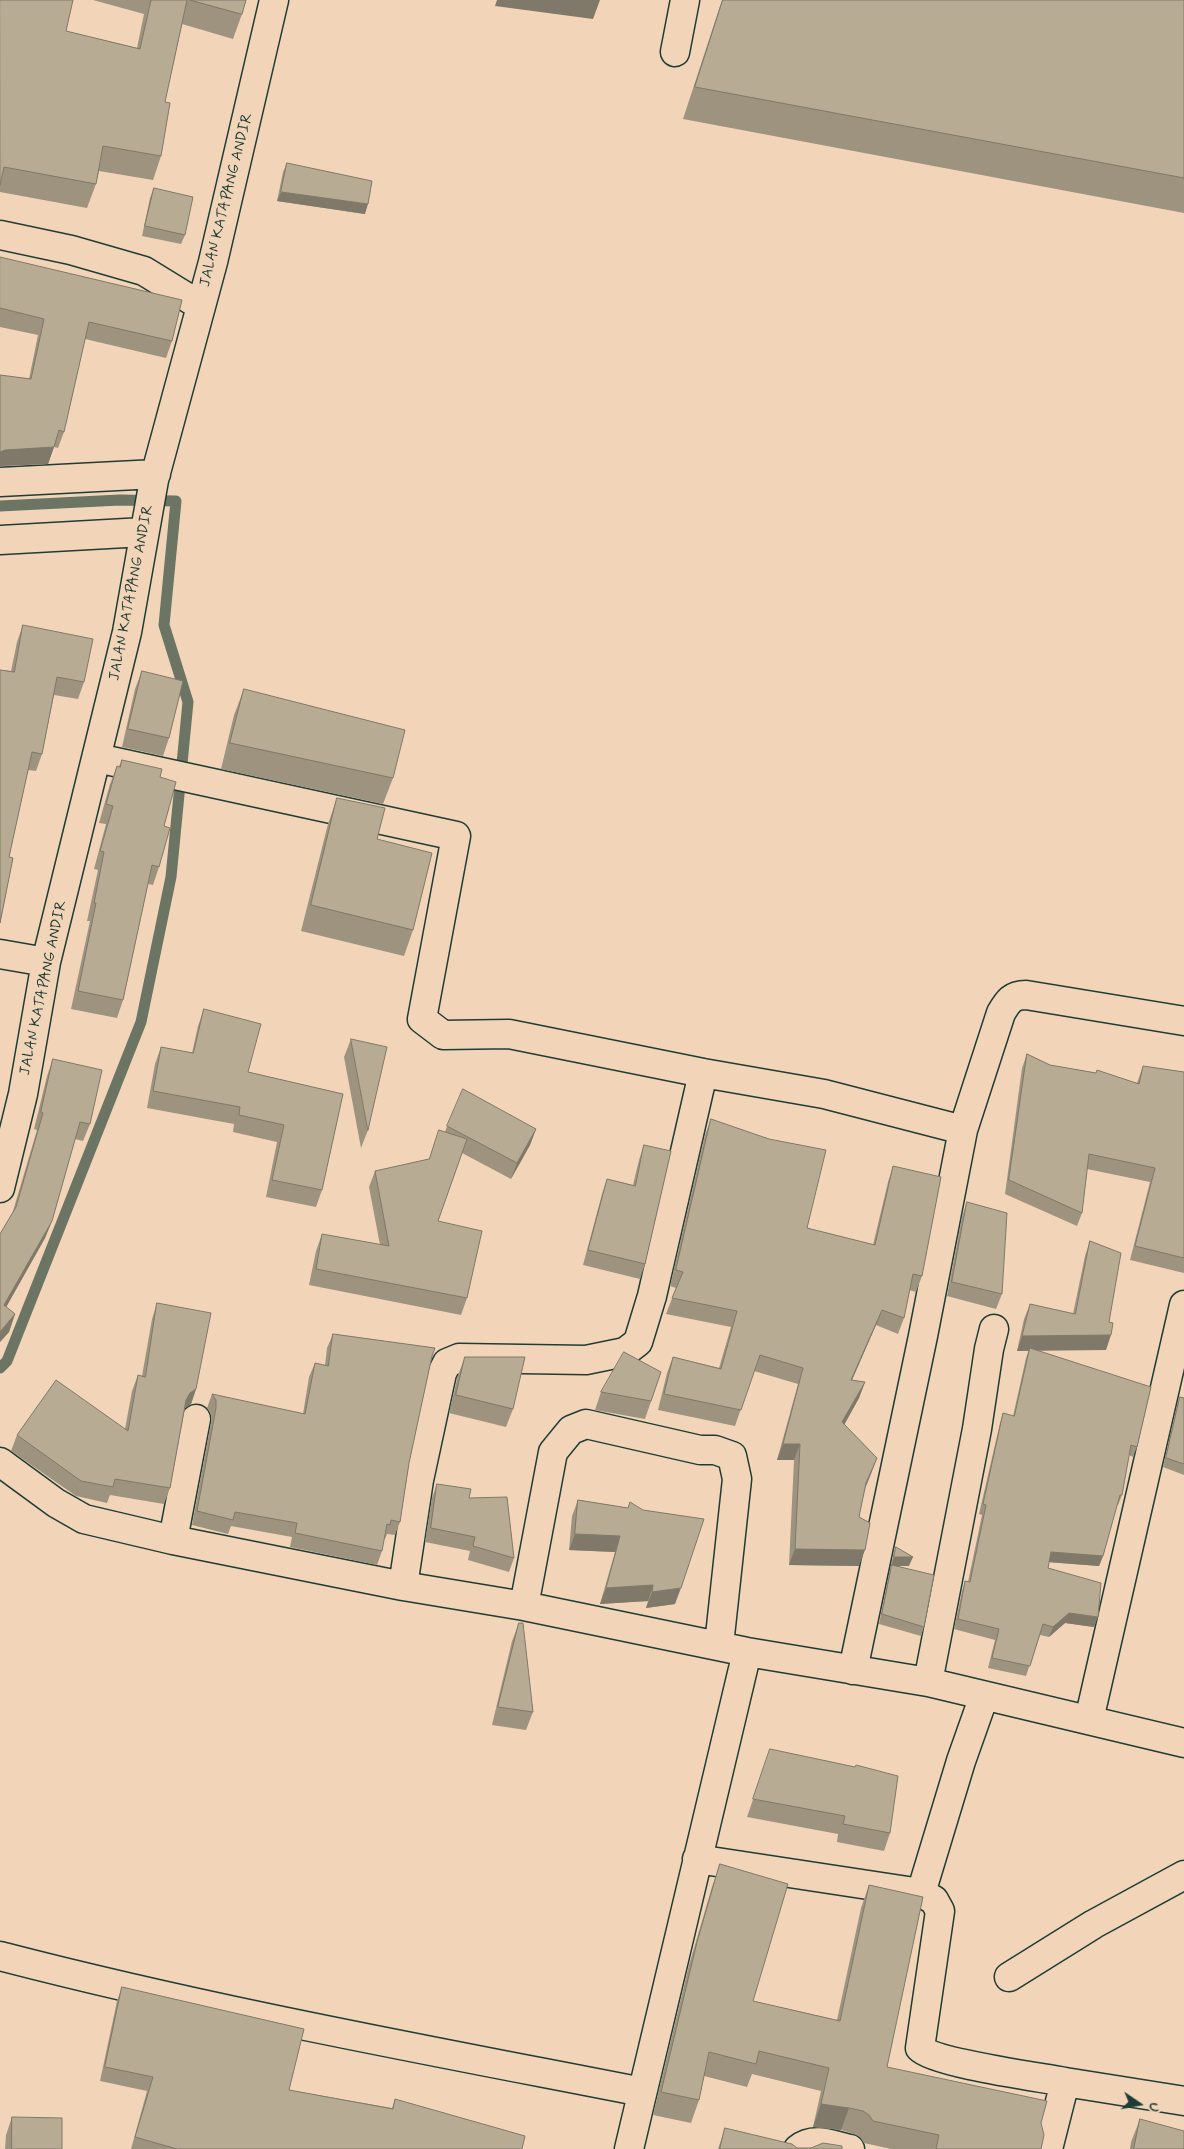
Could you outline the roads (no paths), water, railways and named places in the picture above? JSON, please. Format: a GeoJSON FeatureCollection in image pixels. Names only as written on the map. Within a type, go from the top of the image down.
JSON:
{"type":"FeatureCollection","features":[{"type":"Feature","properties":{"kind":"street","name":"JALAN KATAPANG ANDIR"},"geometry":{"type":"LineString","coordinates":[[0,1188],[23,1094],[46,962],[127,632],[155,477],[213,262],[274,0]]}},
{"type":"Feature","properties":{"kind":"street"},"geometry":{"type":"LineString","coordinates":[[675,52],[686,0]]}},
{"type":"Feature","properties":{"kind":"street"},"geometry":{"type":"LineString","coordinates":[[0,235],[71,250],[144,271],[201,306]]}},
{"type":"Feature","properties":{"kind":"street"},"geometry":{"type":"LineString","coordinates":[[0,482],[155,477]]}},
{"type":"Feature","properties":{"kind":"street"},"geometry":{"type":"LineString","coordinates":[[0,540],[146,523]]}},
{"type":"Feature","properties":{"kind":"street"},"geometry":{"type":"LineString","coordinates":[[97,758],[456,836],[422,1019],[443,1035],[509,1034],[703,1073],[824,1094],[962,1130]]}},
{"type":"Feature","properties":{"kind":"street"},"geometry":{"type":"LineString","coordinates":[[0,954],[46,962]]}},
{"type":"Feature","properties":{"kind":"street"},"geometry":{"type":"LineString","coordinates":[[853,1670],[923,1336],[962,1130],[1001,1013],[1011,998],[1016,995],[1026,995],[1184,1021]]}},
{"type":"Feature","properties":{"kind":"street"},"geometry":{"type":"LineString","coordinates":[[403,1586],[419,1480],[442,1373],[447,1363],[459,1358],[586,1360],[625,1352],[638,1342],[652,1296],[703,1073]]}},
{"type":"Feature","properties":{"kind":"street"},"geometry":{"type":"LineString","coordinates":[[1089,1720],[1184,1305]]}},
{"type":"Feature","properties":{"kind":"street"},"geometry":{"type":"LineString","coordinates":[[928,1682],[977,1429],[989,1349],[994,1329]]}},
{"type":"Feature","properties":{"kind":"street"},"geometry":{"type":"LineString","coordinates":[[173,1540],[196,1419]]}},
{"type":"Feature","properties":{"kind":"street"},"geometry":{"type":"LineString","coordinates":[[524,1606],[553,1452],[571,1430],[586,1424],[700,1450],[715,1450],[732,1456],[737,1479],[719,1645]]}},
{"type":"Feature","properties":{"kind":"street"},"geometry":{"type":"LineString","coordinates":[[1,1464],[56,1503],[84,1519],[173,1540],[403,1586],[524,1606],[747,1652],[928,1682],[1184,1743]]}},
{"type":"Feature","properties":{"kind":"street"},"geometry":{"type":"LineString","coordinates":[[628,2149],[747,1652]]}},
{"type":"Feature","properties":{"kind":"street"},"geometry":{"type":"LineString","coordinates":[[921,1893],[961,1761],[984,1696]]}},
{"type":"Feature","properties":{"kind":"street"},"geometry":{"type":"LineString","coordinates":[[697,1860],[921,1893],[934,1900],[940,1911],[920,2048],[929,2055],[1065,2082],[1184,2101]]}},
{"type":"Feature","properties":{"kind":"street"},"geometry":{"type":"LineString","coordinates":[[1009,1977],[1094,1924],[1184,1875]]}},
{"type":"Feature","properties":{"kind":"street"},"geometry":{"type":"LineString","coordinates":[[0,1956],[109,1984],[304,2026],[642,2092]]}},
{"type":"Feature","properties":{"kind":"street"},"geometry":{"type":"LineString","coordinates":[[1048,2149],[1065,2082]]}},
{"type":"Feature","properties":{"kind":"street"},"geometry":{"type":"LineString","coordinates":[[798,2149],[810,2142],[817,2141],[850,2149]]}},
{"type":"Feature","properties":{"kind":"waterway"},"geometry":{"type":"LineString","coordinates":[[0,506],[120,500],[176,501],[164,625],[188,702],[171,877],[141,1022],[7,1361],[0,1368]]}}]}
